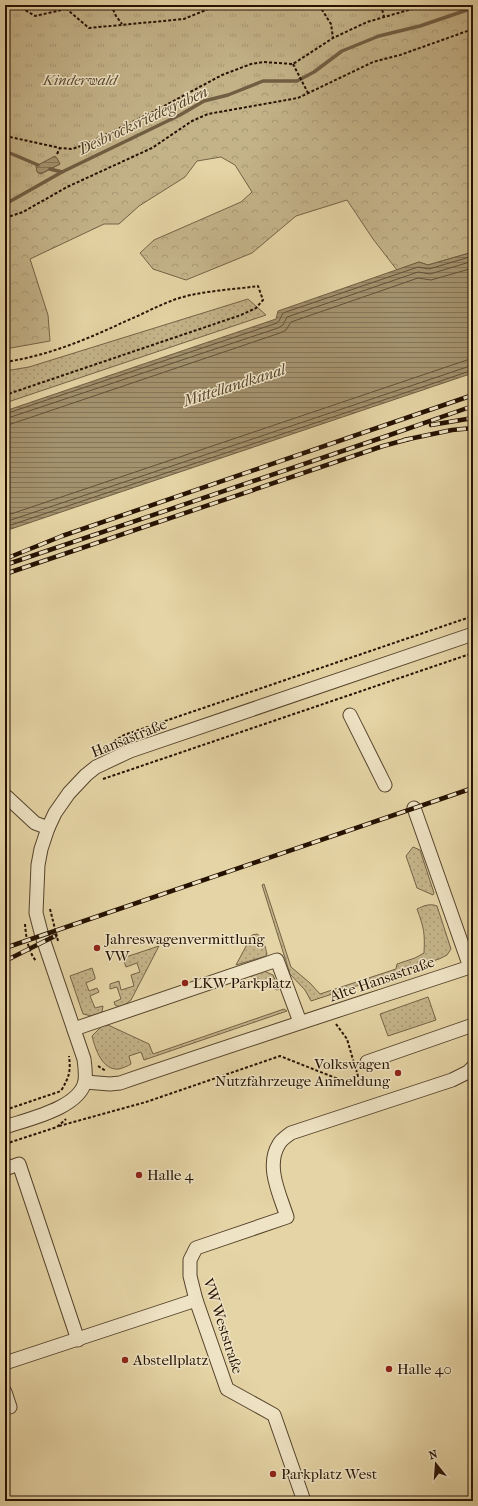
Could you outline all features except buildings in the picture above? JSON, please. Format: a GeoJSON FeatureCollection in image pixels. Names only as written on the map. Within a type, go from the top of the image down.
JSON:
{"type":"FeatureCollection","features":[{"type":"Feature","properties":{"kind":"street","name":"Hansastraße"},"geometry":{"type":"LineString","coordinates":[[85,1082],[86,1072],[84,1059],[42,936],[36,913],[38,865],[41,849],[55,812],[69,793],[86,775],[105,762],[130,751],[473,634]]}},
{"type":"Feature","properties":{"kind":"street"},"geometry":{"type":"LineString","coordinates":[[350,715],[385,784]]}},
{"type":"Feature","properties":{"kind":"street"},"geometry":{"type":"LineString","coordinates":[[6,795],[35,823],[48,828]]}},
{"type":"Feature","properties":{"kind":"street"},"geometry":{"type":"LineString","coordinates":[[414,808],[472,966]]}},
{"type":"Feature","properties":{"kind":"street"},"geometry":{"type":"LineString","coordinates":[[74,1029],[277,960],[300,1022]]}},
{"type":"Feature","properties":{"kind":"street","name":"Alte Hansastraße"},"geometry":{"type":"LineString","coordinates":[[85,1082],[110,1084],[120,1083],[472,966]]}},
{"type":"Feature","properties":{"kind":"street"},"geometry":{"type":"LineString","coordinates":[[367,1062],[473,1025]]}},
{"type":"Feature","properties":{"kind":"street","name":"VW Weststraße"},"geometry":{"type":"LineString","coordinates":[[304,1501],[274,1415],[227,1389],[196,1300],[190,1276],[190,1260],[196,1248],[287,1217],[274,1174],[274,1158],[279,1143],[291,1134],[458,1078],[473,1067]]}},
{"type":"Feature","properties":{"kind":"street"},"geometry":{"type":"LineString","coordinates":[[5,1127],[56,1109],[74,1098],[85,1082]]}},
{"type":"Feature","properties":{"kind":"street"},"geometry":{"type":"LineString","coordinates":[[5,1169],[19,1164],[78,1340]]}},
{"type":"Feature","properties":{"kind":"street"},"geometry":{"type":"LineString","coordinates":[[5,1364],[196,1300]]}},
{"type":"Feature","properties":{"kind":"street"},"geometry":{"type":"LineString","coordinates":[[5,1392],[10,1407]]}},
{"type":"Feature","properties":{"kind":"path"},"geometry":{"type":"LineString","coordinates":[[18,5],[35,16],[66,9]]}},
{"type":"Feature","properties":{"kind":"path"},"geometry":{"type":"LineString","coordinates":[[62,5],[89,28],[184,19],[218,5]]}},
{"type":"Feature","properties":{"kind":"path"},"geometry":{"type":"LineString","coordinates":[[111,5],[122,24]]}},
{"type":"Feature","properties":{"kind":"path"},"geometry":{"type":"LineString","coordinates":[[319,5],[331,24],[333,38]]}},
{"type":"Feature","properties":{"kind":"path"},"geometry":{"type":"LineString","coordinates":[[381,5],[384,17]]}},
{"type":"Feature","properties":{"kind":"path"},"geometry":{"type":"LineString","coordinates":[[5,138],[10,137],[60,148],[72,149],[84,145],[151,113],[222,75],[251,64],[264,62],[293,64],[333,38],[366,22],[426,5]]}},
{"type":"Feature","properties":{"kind":"path"},"geometry":{"type":"LineString","coordinates":[[5,215],[11,216],[23,212],[67,187],[152,148],[192,121],[208,114],[288,100],[308,94],[373,62],[400,56],[473,29]]}},
{"type":"Feature","properties":{"kind":"path"},"geometry":{"type":"LineString","coordinates":[[293,64],[308,94]]}},
{"type":"Feature","properties":{"kind":"path"},"geometry":{"type":"LineString","coordinates":[[57,154],[60,148]]}},
{"type":"Feature","properties":{"kind":"path"},"geometry":{"type":"LineString","coordinates":[[5,362],[40,354],[79,341],[125,322],[171,300],[194,295],[258,286],[263,300],[256,308],[241,315],[5,395]]}},
{"type":"Feature","properties":{"kind":"path"},"geometry":{"type":"LineString","coordinates":[[96,753],[124,735],[473,616]]}},
{"type":"Feature","properties":{"kind":"path"},"geometry":{"type":"LineString","coordinates":[[99,782],[103,779],[473,653]]}},
{"type":"Feature","properties":{"kind":"path"},"geometry":{"type":"LineString","coordinates":[[49,904],[58,942]]}},
{"type":"Feature","properties":{"kind":"path"},"geometry":{"type":"LineString","coordinates":[[25,921],[27,941],[31,955],[36,961]]}},
{"type":"Feature","properties":{"kind":"path"},"geometry":{"type":"LineString","coordinates":[[327,1014],[347,1039],[361,1085]]}},
{"type":"Feature","properties":{"kind":"path"},"geometry":{"type":"LineString","coordinates":[[5,1110],[61,1091],[69,1078],[70,1072],[69,1057],[66,1050]]}},
{"type":"Feature","properties":{"kind":"path"},"geometry":{"type":"LineString","coordinates":[[57,1126],[146,1102],[280,1056],[356,1086],[367,1082]]}},
{"type":"Feature","properties":{"kind":"green space"},"geometry":{"type":"Polygon","coordinates":[[[5,5],[473,5],[473,252],[428,265],[419,262],[397,270],[373,239],[347,200],[296,216],[252,253],[186,280],[153,269],[140,253],[154,240],[241,202],[252,192],[235,165],[221,157],[197,161],[185,177],[139,206],[119,224],[104,224],[30,259],[48,315],[50,341],[5,349],[5,5]]]}},
{"type":"Feature","properties":{"kind":"green space","name":"Kinderwald"},"geometry":{"type":"Polygon","coordinates":[[[5,5],[473,5],[473,8],[420,26],[379,36],[342,51],[314,72],[297,81],[263,81],[228,95],[204,101],[180,115],[62,172],[9,202],[5,201],[5,5]],[[55,157],[36,166],[41,174],[60,164],[55,157]]]}},
{"type":"Feature","properties":{"kind":"green space"},"geometry":{"type":"Polygon","coordinates":[[[248,299],[266,315],[5,403],[5,371],[29,367],[248,299]]]}},
{"type":"Feature","properties":{"kind":"green space"},"geometry":{"type":"Polygon","coordinates":[[[413,847],[420,850],[434,893],[433,895],[417,888],[406,856],[413,847]]]}},
{"type":"Feature","properties":{"kind":"green space"},"geometry":{"type":"Polygon","coordinates":[[[264,884],[291,967],[310,983],[320,994],[396,969],[397,964],[415,958],[424,953],[424,931],[417,909],[424,906],[437,906],[451,949],[447,955],[439,959],[311,1001],[305,990],[290,974],[262,885],[264,884]]]}},
{"type":"Feature","properties":{"kind":"green space"},"geometry":{"type":"Polygon","coordinates":[[[257,934],[264,943],[267,954],[266,956],[236,965],[252,935],[257,934]]]}},
{"type":"Feature","properties":{"kind":"green space"},"geometry":{"type":"Polygon","coordinates":[[[159,946],[131,1000],[119,1007],[115,1005],[114,1002],[121,999],[117,987],[110,989],[110,984],[119,981],[121,990],[134,986],[131,975],[140,972],[137,963],[126,967],[123,958],[159,946]]]}},
{"type":"Feature","properties":{"kind":"green space"},"geometry":{"type":"Polygon","coordinates":[[[92,968],[95,979],[86,983],[89,991],[97,988],[99,992],[90,996],[95,1008],[103,1006],[102,1012],[92,1016],[83,1014],[70,976],[92,968]]]}},
{"type":"Feature","properties":{"kind":"green space"},"geometry":{"type":"Polygon","coordinates":[[[264,971],[273,975],[279,989],[277,990],[250,976],[250,974],[264,971]]]}},
{"type":"Feature","properties":{"kind":"green space"},"geometry":{"type":"Polygon","coordinates":[[[428,997],[436,1020],[388,1036],[380,1014],[428,997]]]}},
{"type":"Feature","properties":{"kind":"green space"},"geometry":{"type":"Polygon","coordinates":[[[284,1009],[287,1011],[144,1060],[141,1052],[129,1056],[131,1064],[119,1069],[113,1069],[104,1063],[97,1052],[92,1036],[102,1026],[108,1025],[149,1044],[153,1054],[284,1009]]]}},
{"type":"Feature","properties":{"kind":"water"},"geometry":{"type":"Polygon","coordinates":[[[55,156],[60,164],[40,174],[37,172],[36,166],[55,156]]]}},
{"type":"Feature","properties":{"kind":"water","name":"Mittellandkanal"},"geometry":{"type":"Polygon","coordinates":[[[473,252],[473,373],[5,531],[5,411],[276,319],[278,311],[419,262],[428,265],[473,252]]]}},
{"type":"Feature","properties":{"kind":"waterway","name":"Desbrocksriedegraben"},"geometry":{"type":"LineString","coordinates":[[5,201],[9,202],[62,172],[180,115],[204,101],[228,95],[263,81],[297,81],[314,72],[342,51],[379,36],[420,26],[473,8]]}},
{"type":"Feature","properties":{"kind":"waterway"},"geometry":{"type":"LineString","coordinates":[[5,151],[38,165]]}},
{"type":"Feature","properties":{"kind":"waterway"},"geometry":{"type":"LineString","coordinates":[[50,169],[62,172]]}},
{"type":"Feature","properties":{"kind":"railway"},"geometry":{"type":"LineString","coordinates":[[5,559],[62,536],[473,395]]}},
{"type":"Feature","properties":{"kind":"railway"},"geometry":{"type":"LineString","coordinates":[[5,565],[473,406]]}},
{"type":"Feature","properties":{"kind":"railway"},"geometry":{"type":"LineString","coordinates":[[431,425],[473,418]]}},
{"type":"Feature","properties":{"kind":"railway"},"geometry":{"type":"LineString","coordinates":[[404,440],[452,430],[473,428]]}},
{"type":"Feature","properties":{"kind":"railway"},"geometry":{"type":"LineString","coordinates":[[5,574],[383,446],[409,439]]}},
{"type":"Feature","properties":{"kind":"railway"},"geometry":{"type":"LineString","coordinates":[[5,948],[473,788]]}},
{"type":"Feature","properties":{"kind":"railway"},"geometry":{"type":"LineString","coordinates":[[5,961],[55,936]]}},
{"type":"Feature","properties":{"kind":"place","name":"Jahreswagenvermittlung VW"},"geometry":{"type":"Point","coordinates":[97,948]}},
{"type":"Feature","properties":{"kind":"place","name":"LKW Parkplatz"},"geometry":{"type":"Point","coordinates":[185,983]}},
{"type":"Feature","properties":{"kind":"place","name":"Volkswagen Nutzfahrzeuge Anmeldung"},"geometry":{"type":"Point","coordinates":[398,1073]}},
{"type":"Feature","properties":{"kind":"place","name":"Halle 4"},"geometry":{"type":"Point","coordinates":[139,1175]}},
{"type":"Feature","properties":{"kind":"place","name":"Abstellplatz"},"geometry":{"type":"Point","coordinates":[125,1360]}},
{"type":"Feature","properties":{"kind":"place","name":"Halle 40"},"geometry":{"type":"Point","coordinates":[389,1369]}},
{"type":"Feature","properties":{"kind":"place","name":"Parkplatz West"},"geometry":{"type":"Point","coordinates":[273,1474]}}]}
